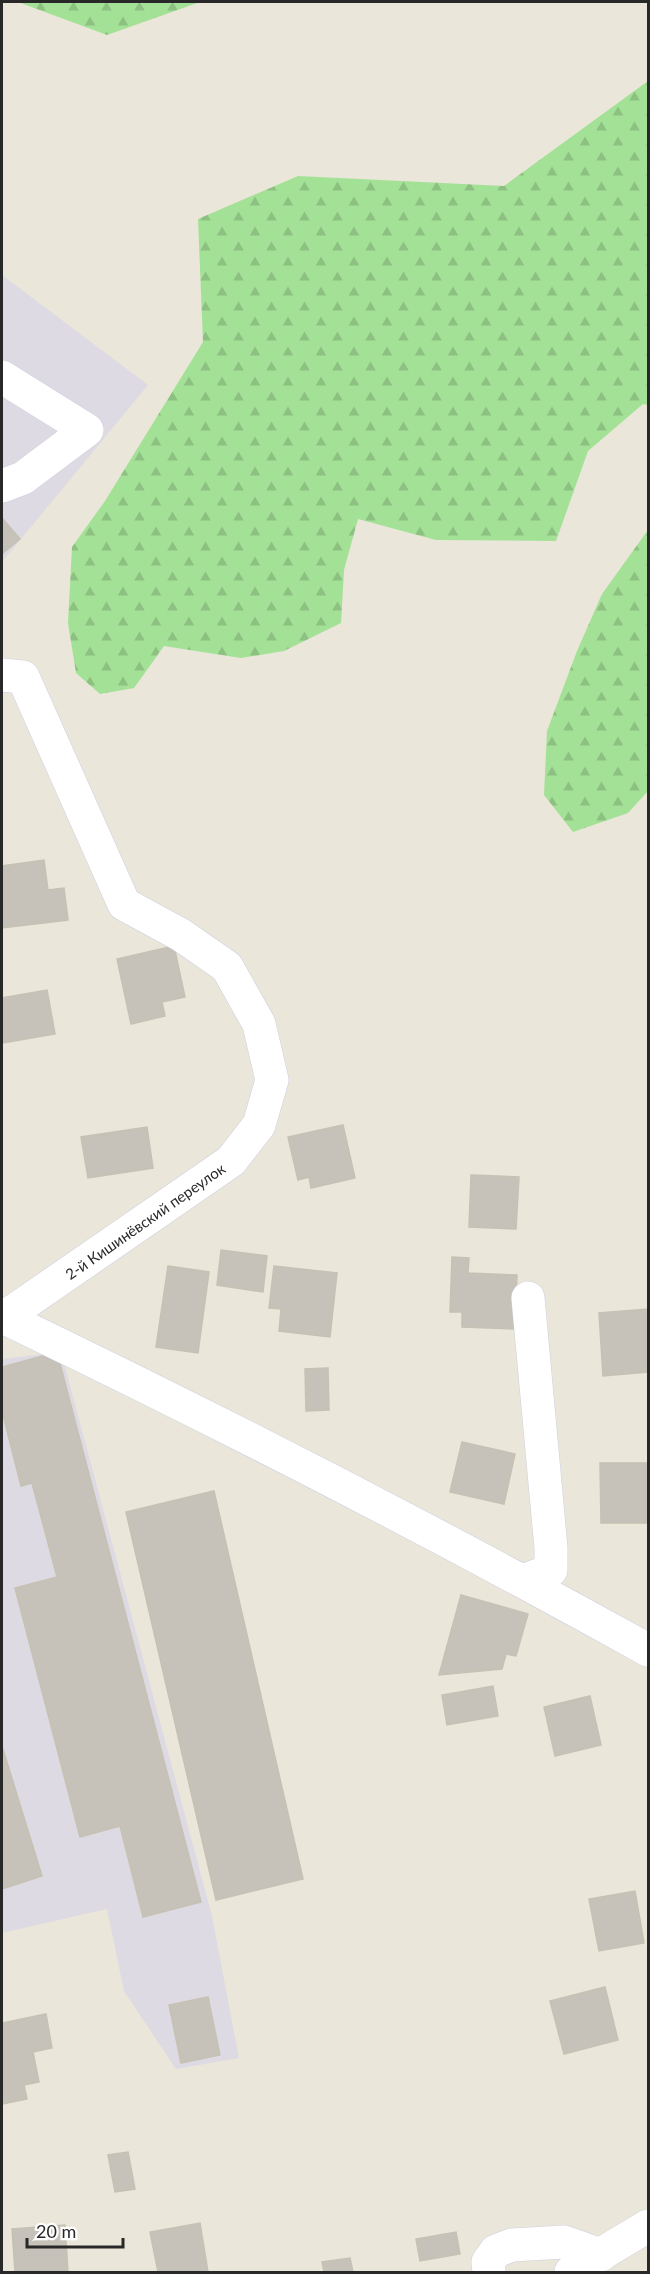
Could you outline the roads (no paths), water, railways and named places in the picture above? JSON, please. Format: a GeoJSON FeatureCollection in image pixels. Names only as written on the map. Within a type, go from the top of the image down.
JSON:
{"type":"FeatureCollection","features":[{"type":"Feature","properties":{"kind":"street"},"geometry":{"type":"LineString","coordinates":[[2,377],[87,430],[23,478],[2,486]]}},
{"type":"Feature","properties":{"kind":"street","name":"2-й Кишинёвский переулок"},"geometry":{"type":"LineString","coordinates":[[2,675],[23,677],[124,904],[181,935],[227,967],[260,1024],[272,1080],[259,1125],[231,1161],[3,1319]]}},
{"type":"Feature","properties":{"kind":"street"},"geometry":{"type":"LineString","coordinates":[[523,1581],[551,1570],[551,1548],[528,1298]]}},
{"type":"Feature","properties":{"kind":"street"},"geometry":{"type":"LineString","coordinates":[[3,1319],[224,1424],[523,1581],[648,1650]]}},
{"type":"Feature","properties":{"kind":"street"},"geometry":{"type":"LineString","coordinates":[[571,2272],[648,2226]]}},
{"type":"Feature","properties":{"kind":"street"},"geometry":{"type":"LineString","coordinates":[[489,2272],[488,2262],[496,2251],[512,2245],[564,2242],[601,2255]]}}]}
